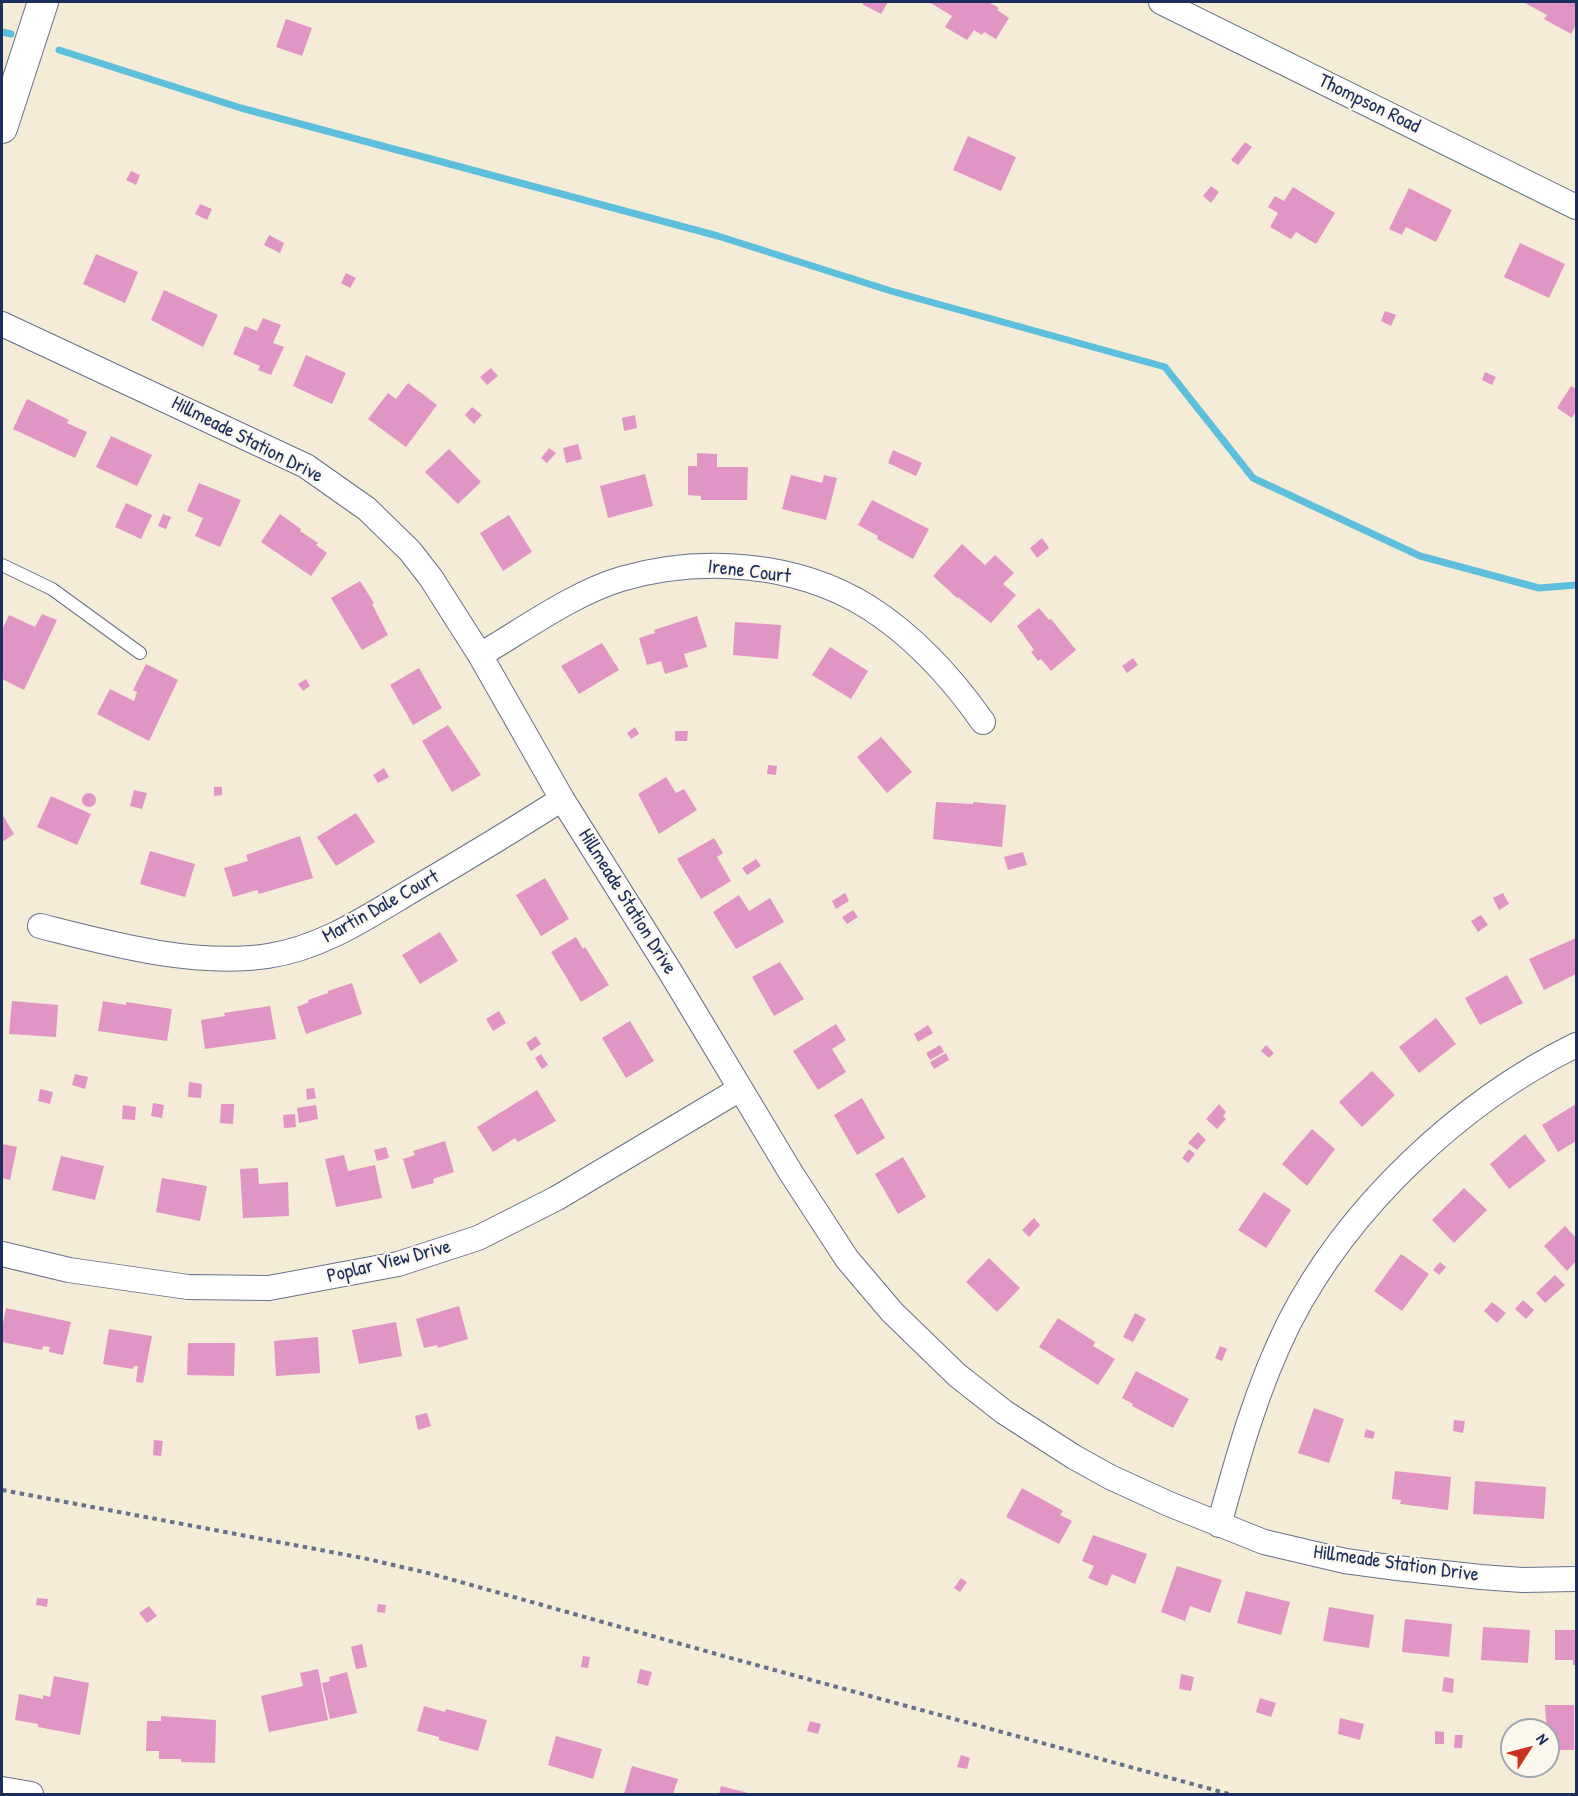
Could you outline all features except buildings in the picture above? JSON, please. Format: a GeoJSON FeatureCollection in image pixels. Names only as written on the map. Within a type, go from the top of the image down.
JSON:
{"type":"FeatureCollection","features":[{"type":"Feature","properties":{"kind":"street"},"geometry":{"type":"LineString","coordinates":[[2,128],[43,2]]}},
{"type":"Feature","properties":{"kind":"street","name":"Thompson Road"},"geometry":{"type":"LineString","coordinates":[[1161,2],[1576,207]]}},
{"type":"Feature","properties":{"kind":"street","name":"Hillmeade Station Drive"},"geometry":{"type":"LineString","coordinates":[[2,324],[306,466],[346,493],[384,525],[410,551],[431,578],[480,655],[562,799],[666,963],[740,1089],[847,1259],[892,1312],[925,1346],[1004,1412],[1110,1477],[1219,1525],[1264,1542],[1345,1561],[1481,1577],[1522,1580],[1576,1579]]}},
{"type":"Feature","properties":{"kind":"street","name":"Irene Court"},"geometry":{"type":"LineString","coordinates":[[480,655],[575,599],[620,579],[688,566],[727,565],[762,570],[819,583],[869,608],[931,659],[951,680],[983,722]]}},
{"type":"Feature","properties":{"kind":"street","name":"Martin Dale Court"},"geometry":{"type":"LineString","coordinates":[[40,926],[124,946],[218,959],[251,958],[290,951],[318,942],[354,925],[562,799]]}},
{"type":"Feature","properties":{"kind":"street"},"geometry":{"type":"LineString","coordinates":[[1219,1525],[1255,1406],[1276,1354],[1316,1277],[1343,1237],[1386,1190],[1450,1127],[1512,1080],[1576,1045]]}},
{"type":"Feature","properties":{"kind":"street","name":"Poplar View Drive"},"geometry":{"type":"LineString","coordinates":[[2,1254],[80,1272],[188,1287],[269,1288],[398,1264],[478,1238],[557,1198],[740,1089]]}},
{"type":"Feature","properties":{"kind":"street"},"geometry":{"type":"LineString","coordinates":[[2,1789],[31,1794]]}},
{"type":"Feature","properties":{"kind":"lane"},"geometry":{"type":"LineString","coordinates":[[2,565],[52,589],[140,653]]}},
{"type":"Feature","properties":{"kind":"path"},"geometry":{"type":"LineString","coordinates":[[2,1490],[351,1556],[432,1574],[1229,1794]]}},
{"type":"Feature","properties":{"kind":"waterway"},"geometry":{"type":"LineString","coordinates":[[2,32],[11,34]]}},
{"type":"Feature","properties":{"kind":"waterway"},"geometry":{"type":"LineString","coordinates":[[59,50],[241,108],[718,236],[891,291],[1165,367],[1253,478],[1420,556],[1539,588],[1576,585]]}}]}
